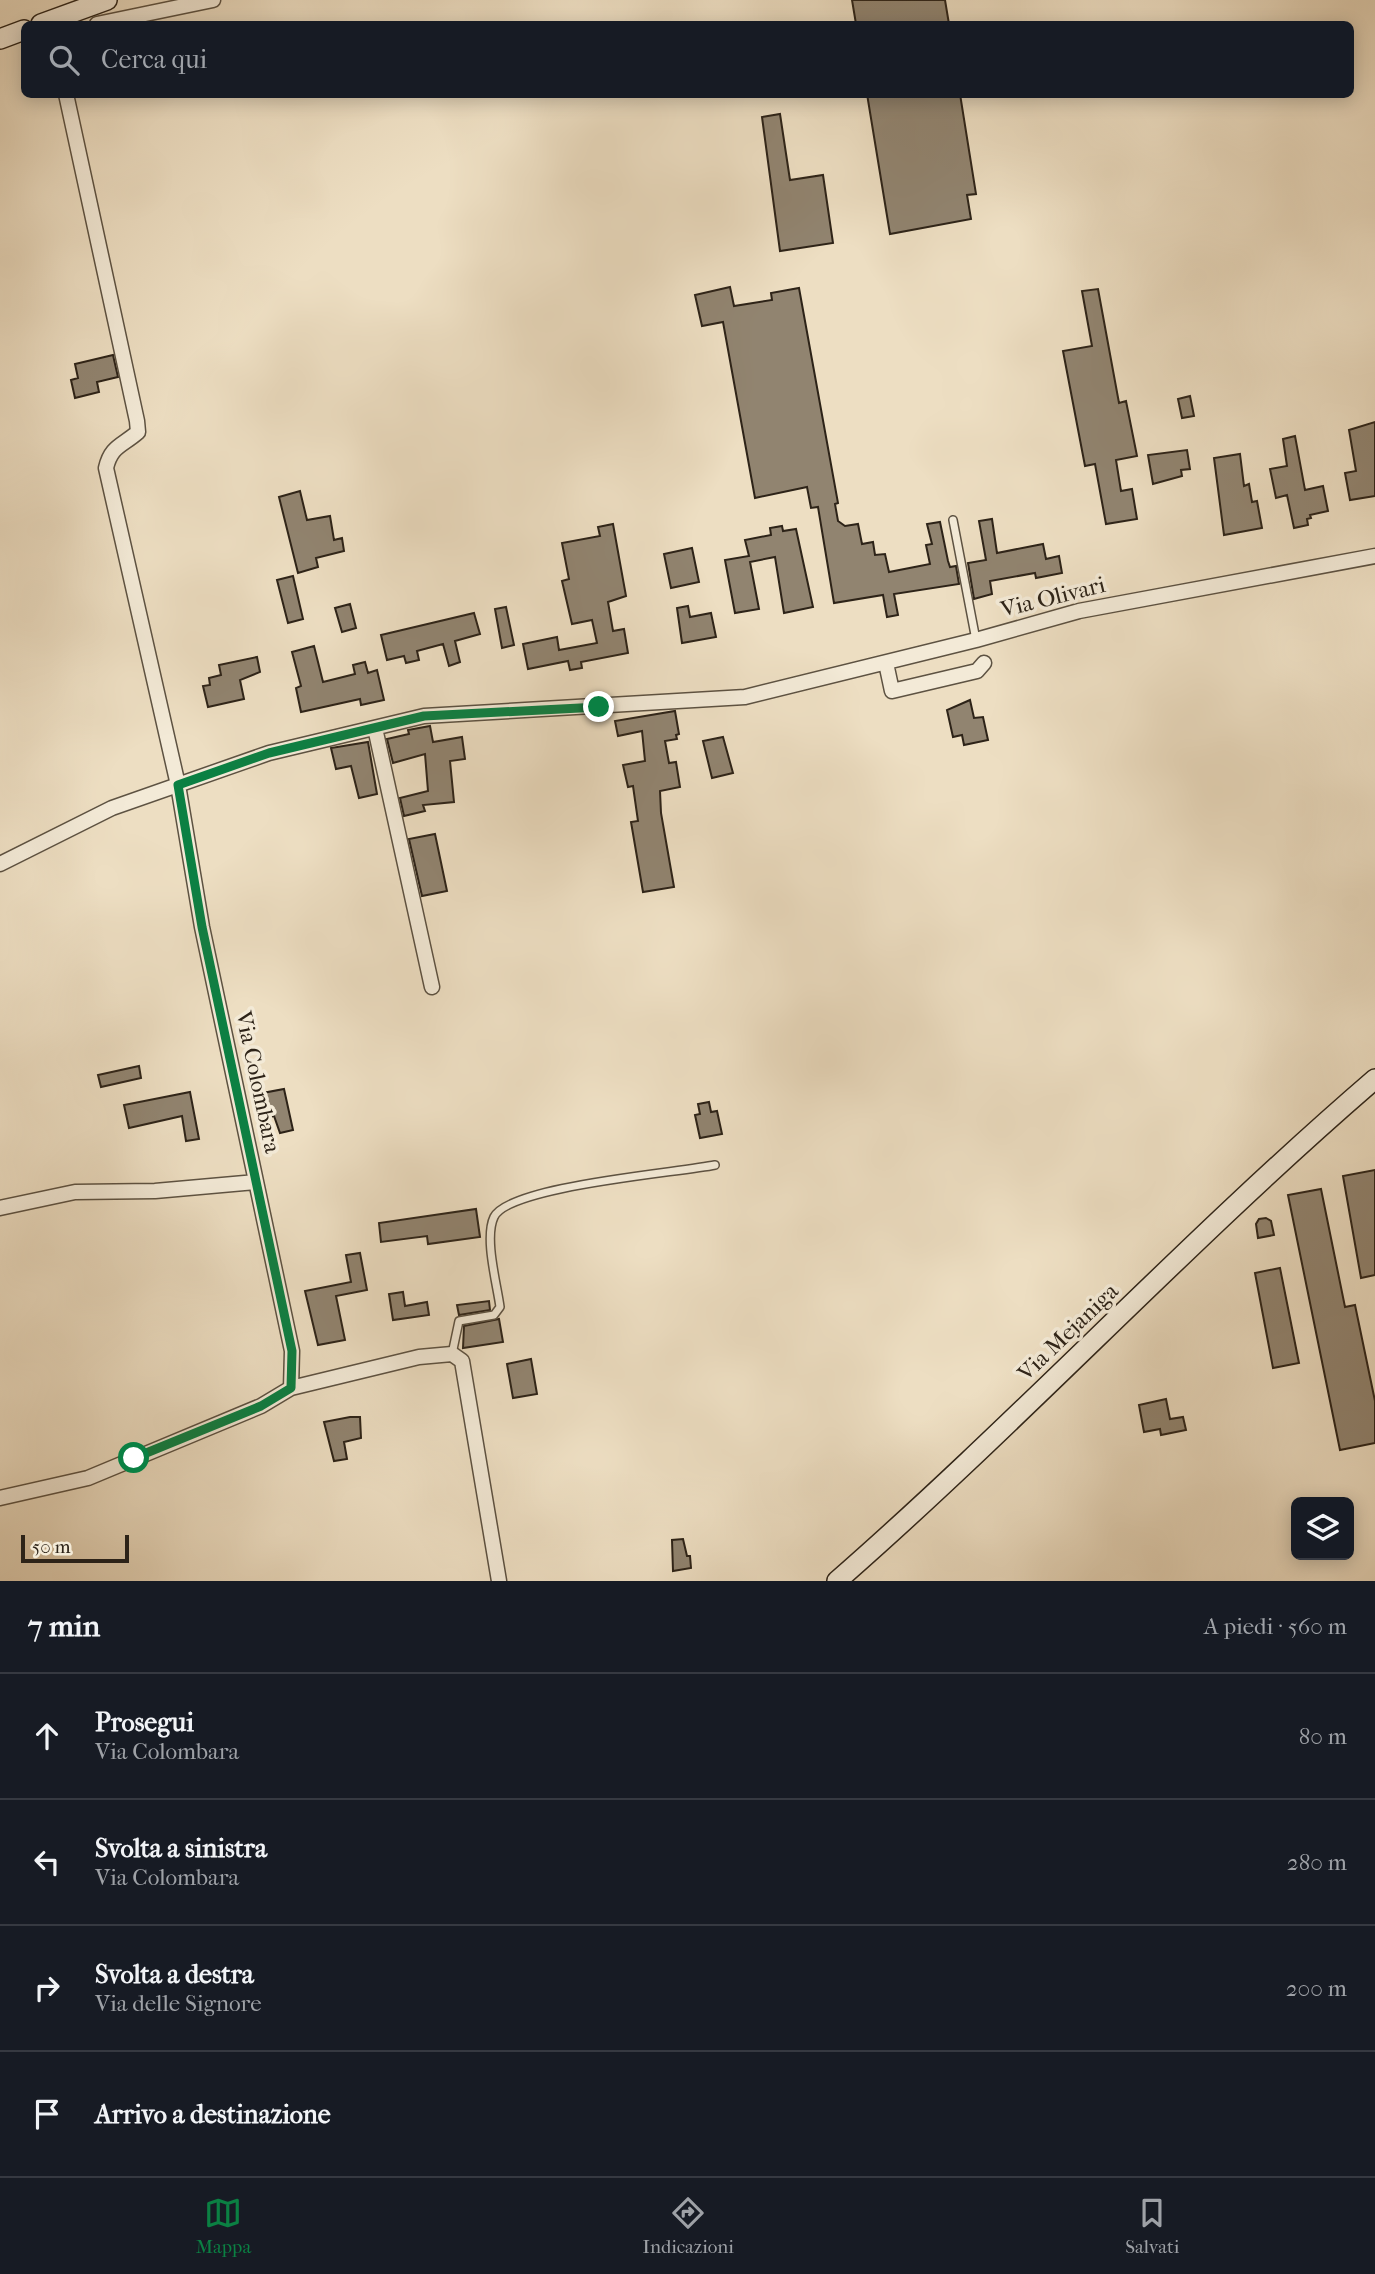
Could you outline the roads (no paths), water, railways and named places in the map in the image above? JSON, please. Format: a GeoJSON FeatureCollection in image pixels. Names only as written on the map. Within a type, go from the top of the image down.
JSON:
{"type":"FeatureCollection","features":[{"type":"Feature","properties":{"kind":"main road"},"geometry":{"type":"LineString","coordinates":[[49,21],[107,0]]}},
{"type":"Feature","properties":{"kind":"main road"},"geometry":{"type":"LineString","coordinates":[[0,38],[21,31]]}},
{"type":"Feature","properties":{"kind":"main road","name":"Via Mejaniga"},"geometry":{"type":"LineString","coordinates":[[837,1581],[931,1499],[1272,1168],[1375,1079]]}},
{"type":"Feature","properties":{"kind":"street"},"geometry":{"type":"LineString","coordinates":[[112,21],[213,0]]}},
{"type":"Feature","properties":{"kind":"street","name":"Via Colombara"},"geometry":{"type":"LineString","coordinates":[[67,98],[137,421],[138,432],[117,444],[109,455],[106,468],[178,785],[202,927],[292,1351],[291,1388]]}},
{"type":"Feature","properties":{"kind":"street","name":"Via Olivari"},"geometry":{"type":"LineString","coordinates":[[0,864],[112,808],[269,753],[424,716],[745,697],[976,640],[1079,611],[1375,556]]}},
{"type":"Feature","properties":{"kind":"street"},"geometry":{"type":"LineString","coordinates":[[886,663],[892,691],[977,671],[984,663]]}},
{"type":"Feature","properties":{"kind":"street"},"geometry":{"type":"LineString","coordinates":[[375,728],[432,987]]}},
{"type":"Feature","properties":{"kind":"street"},"geometry":{"type":"LineString","coordinates":[[0,1208],[75,1192],[155,1191],[256,1182]]}},
{"type":"Feature","properties":{"kind":"street"},"geometry":{"type":"LineString","coordinates":[[0,1498],[88,1478],[261,1406],[291,1388],[419,1357],[452,1354],[462,1361],[469,1391],[499,1581]]}},
{"type":"Feature","properties":{"kind":"lane"},"geometry":{"type":"LineString","coordinates":[[953,520],[976,640]]}},
{"type":"Feature","properties":{"kind":"lane"},"geometry":{"type":"LineString","coordinates":[[452,1354],[459,1321],[494,1315],[500,1307],[491,1231],[494,1218],[501,1208],[521,1198],[564,1188],[715,1165]]}}]}
